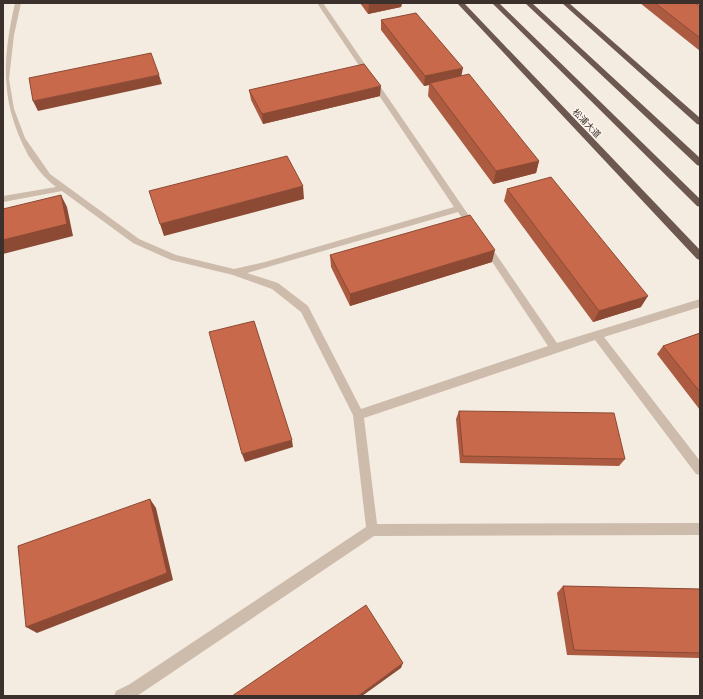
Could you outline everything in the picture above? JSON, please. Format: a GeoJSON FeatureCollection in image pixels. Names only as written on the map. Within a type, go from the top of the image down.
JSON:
{"type":"FeatureCollection","features":[{"type":"Feature","properties":{"kind":"highway","name":"松浦大道"},"geometry":{"type":"LineString","coordinates":[[460,3],[700,256]]}},
{"type":"Feature","properties":{"kind":"highway","name":"松浦大道"},"geometry":{"type":"LineString","coordinates":[[495,3],[700,204]]}},
{"type":"Feature","properties":{"kind":"highway"},"geometry":{"type":"LineString","coordinates":[[528,3],[700,163]]}},
{"type":"Feature","properties":{"kind":"highway"},"geometry":{"type":"LineString","coordinates":[[565,3],[700,122]]}},
{"type":"Feature","properties":{"kind":"street"},"geometry":{"type":"LineString","coordinates":[[18,3],[11,35],[5,79],[10,109],[21,138],[25,144],[47,176],[136,241],[174,258],[234,272],[275,286],[305,309],[358,415],[372,530]]}},
{"type":"Feature","properties":{"kind":"street"},"geometry":{"type":"LineString","coordinates":[[320,3],[555,348]]}},
{"type":"Feature","properties":{"kind":"street"},"geometry":{"type":"LineString","coordinates":[[3,199],[63,188]]}},
{"type":"Feature","properties":{"kind":"street"},"geometry":{"type":"LineString","coordinates":[[234,272],[265,265],[460,208]]}},
{"type":"Feature","properties":{"kind":"street"},"geometry":{"type":"LineString","coordinates":[[358,415],[555,348],[700,304]]}},
{"type":"Feature","properties":{"kind":"street"},"geometry":{"type":"LineString","coordinates":[[597,335],[700,470]]}},
{"type":"Feature","properties":{"kind":"street"},"geometry":{"type":"LineString","coordinates":[[121,696],[141,685],[372,530],[700,529]]}},
{"type":"Feature","properties":{"kind":"building"},"geometry":{"type":"Polygon","coordinates":[[[655,3],[695,3],[700,6],[700,38],[655,3]]]}},
{"type":"Feature","properties":{"kind":"building"},"geometry":{"type":"Polygon","coordinates":[[[416,13],[463,68],[425,76],[381,20],[416,13]]]}},
{"type":"Feature","properties":{"kind":"building"},"geometry":{"type":"Polygon","coordinates":[[[151,53],[159,75],[33,101],[29,78],[151,53]]]}},
{"type":"Feature","properties":{"kind":"building"},"geometry":{"type":"Polygon","coordinates":[[[364,64],[381,86],[262,114],[249,90],[364,64]]]}},
{"type":"Feature","properties":{"kind":"building"},"geometry":{"type":"Polygon","coordinates":[[[469,74],[539,161],[496,171],[430,83],[469,74]]]}},
{"type":"Feature","properties":{"kind":"building"},"geometry":{"type":"Polygon","coordinates":[[[287,156],[303,186],[160,224],[149,191],[287,156]]]}},
{"type":"Feature","properties":{"kind":"building"},"geometry":{"type":"Polygon","coordinates":[[[551,177],[648,296],[599,311],[507,189],[551,177]]]}},
{"type":"Feature","properties":{"kind":"building"},"geometry":{"type":"Polygon","coordinates":[[[61,195],[67,224],[3,240],[3,209],[61,195]]]}},
{"type":"Feature","properties":{"kind":"building"},"geometry":{"type":"Polygon","coordinates":[[[470,215],[495,250],[350,294],[330,255],[470,215]]]}},
{"type":"Feature","properties":{"kind":"building"},"geometry":{"type":"Polygon","coordinates":[[[254,321],[292,440],[242,454],[209,332],[254,321]]]}},
{"type":"Feature","properties":{"kind":"building"},"geometry":{"type":"Polygon","coordinates":[[[700,333],[700,392],[663,346],[700,333]]]}},
{"type":"Feature","properties":{"kind":"building"},"geometry":{"type":"Polygon","coordinates":[[[459,411],[614,413],[625,459],[463,456],[459,411]]]}},
{"type":"Feature","properties":{"kind":"building"},"geometry":{"type":"Polygon","coordinates":[[[150,499],[167,573],[26,627],[18,546],[150,499]]]}},
{"type":"Feature","properties":{"kind":"building"},"geometry":{"type":"Polygon","coordinates":[[[563,586],[700,589],[700,653],[574,650],[563,586]]]}},
{"type":"Feature","properties":{"kind":"building"},"geometry":{"type":"Polygon","coordinates":[[[366,605],[403,663],[358,696],[232,696],[366,605]]]}}]}
